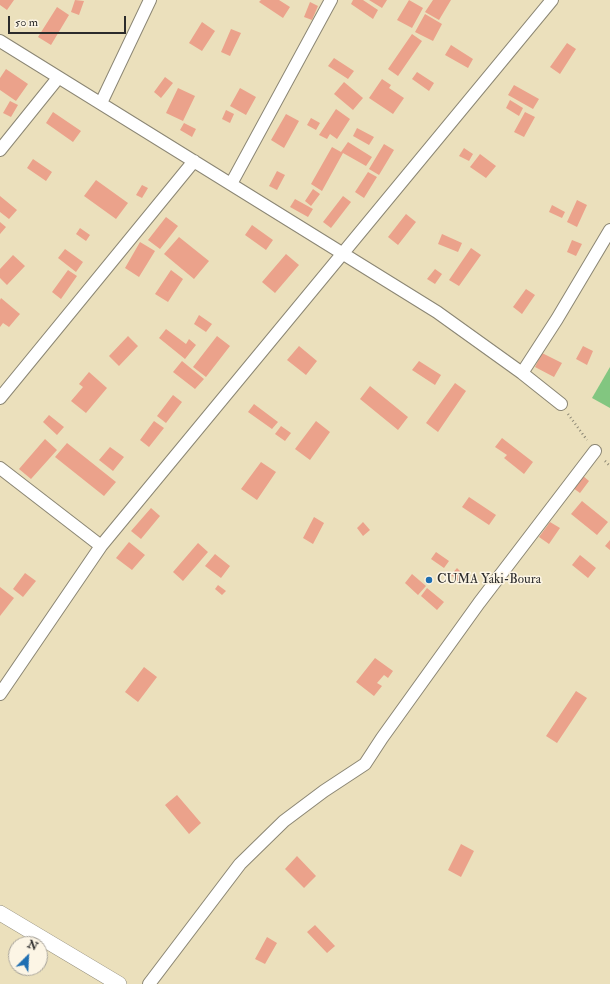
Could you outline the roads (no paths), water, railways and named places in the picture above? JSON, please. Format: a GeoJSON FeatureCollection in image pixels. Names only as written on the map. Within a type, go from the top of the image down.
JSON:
{"type":"FeatureCollection","features":[{"type":"Feature","properties":{"kind":"street"},"geometry":{"type":"LineString","coordinates":[[101,103],[150,0]]}},
{"type":"Feature","properties":{"kind":"street"},"geometry":{"type":"LineString","coordinates":[[231,184],[331,0]]}},
{"type":"Feature","properties":{"kind":"street"},"geometry":{"type":"LineString","coordinates":[[0,694],[101,546],[552,0]]}},
{"type":"Feature","properties":{"kind":"street"},"geometry":{"type":"LineString","coordinates":[[0,41],[437,312],[522,373],[561,404]]}},
{"type":"Feature","properties":{"kind":"street"},"geometry":{"type":"LineString","coordinates":[[0,150],[58,78]]}},
{"type":"Feature","properties":{"kind":"street"},"geometry":{"type":"LineString","coordinates":[[0,398],[194,161]]}},
{"type":"Feature","properties":{"kind":"street"},"geometry":{"type":"LineString","coordinates":[[522,373],[557,319],[610,230]]}},
{"type":"Feature","properties":{"kind":"street"},"geometry":{"type":"LineString","coordinates":[[149,984],[240,864],[284,822],[324,791],[365,764],[479,603],[595,451]]}},
{"type":"Feature","properties":{"kind":"street"},"geometry":{"type":"LineString","coordinates":[[0,468],[101,546]]}},
{"type":"Feature","properties":{"kind":"street"},"geometry":{"type":"LineString","coordinates":[[0,913],[119,984]]}},
{"type":"Feature","properties":{"kind":"place","name":"CUMA Yaki-Boura"},"geometry":{"type":"Point","coordinates":[429,580]}}]}
